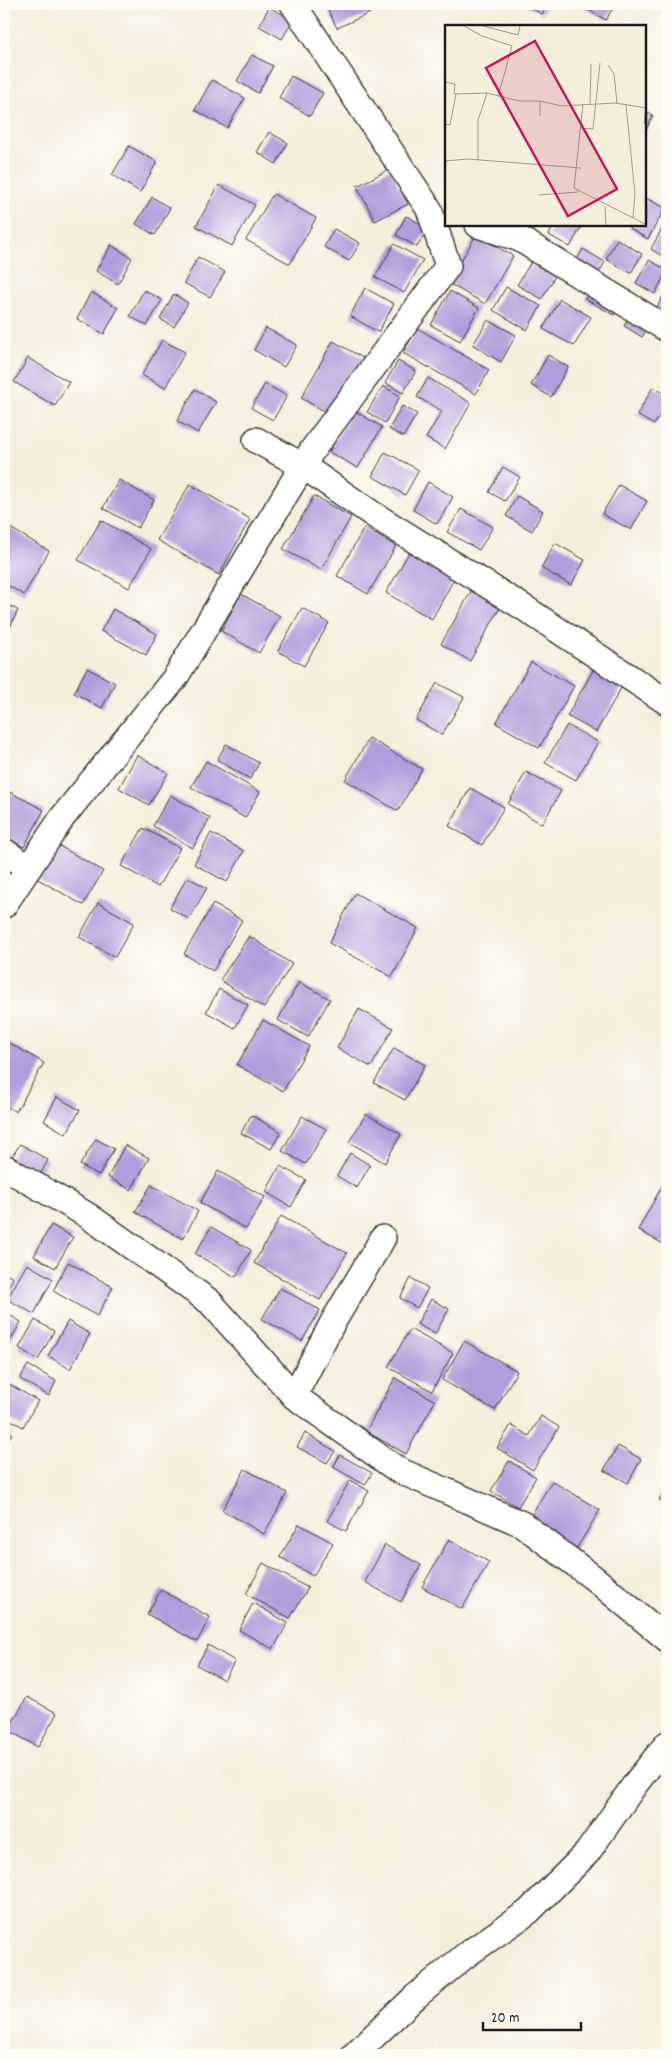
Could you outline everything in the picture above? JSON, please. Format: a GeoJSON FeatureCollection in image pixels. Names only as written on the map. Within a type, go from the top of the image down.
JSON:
{"type":"FeatureCollection","features":[{"type":"Feature","properties":{"kind":"street"},"geometry":{"type":"LineString","coordinates":[[4,905],[62,818],[175,678],[312,449],[448,266],[438,212],[293,4]]}},
{"type":"Feature","properties":{"kind":"street"},"geometry":{"type":"LineString","coordinates":[[481,226],[520,239],[667,329]]}},
{"type":"Feature","properties":{"kind":"street"},"geometry":{"type":"LineString","coordinates":[[256,440],[303,466],[374,515],[526,609],[667,702]]}},
{"type":"Feature","properties":{"kind":"street"},"geometry":{"type":"LineString","coordinates":[[4,852],[28,868]]}},
{"type":"Feature","properties":{"kind":"street"},"geometry":{"type":"LineString","coordinates":[[4,1167],[87,1215],[210,1302],[294,1396],[398,1470],[522,1524],[595,1579],[667,1639]]}},
{"type":"Feature","properties":{"kind":"street"},"geometry":{"type":"LineString","coordinates":[[294,1396],[333,1322],[383,1238]]}},
{"type":"Feature","properties":{"kind":"street"},"geometry":{"type":"LineString","coordinates":[[354,2055],[416,1997],[466,1955],[528,1912],[586,1853],[667,1744]]}},
{"type":"Feature","properties":{"kind":"building"},"geometry":{"type":"Polygon","coordinates":[[[325,4],[365,4],[370,13],[337,28],[325,4]]]}},
{"type":"Feature","properties":{"kind":"building"},"geometry":{"type":"Polygon","coordinates":[[[523,4],[548,4],[542,14],[523,4]]]}},
{"type":"Feature","properties":{"kind":"building"},"geometry":{"type":"Polygon","coordinates":[[[578,4],[615,4],[606,20],[578,4]]]}},
{"type":"Feature","properties":{"kind":"building"},"geometry":{"type":"Polygon","coordinates":[[[269,7],[293,20],[282,39],[259,26],[269,7]]]}},
{"type":"Feature","properties":{"kind":"building"},"geometry":{"type":"Polygon","coordinates":[[[252,55],[273,66],[258,93],[237,81],[252,55]]]}},
{"type":"Feature","properties":{"kind":"building"},"geometry":{"type":"Polygon","coordinates":[[[291,76],[323,93],[310,116],[279,98],[291,76]]]}},
{"type":"Feature","properties":{"kind":"building"},"geometry":{"type":"Polygon","coordinates":[[[212,80],[245,98],[227,128],[195,110],[212,80]]]}},
{"type":"Feature","properties":{"kind":"building"},"geometry":{"type":"Polygon","coordinates":[[[646,112],[653,116],[646,130],[646,112]]]}},
{"type":"Feature","properties":{"kind":"building"},"geometry":{"type":"Polygon","coordinates":[[[269,132],[288,143],[276,164],[257,152],[269,132]]]}},
{"type":"Feature","properties":{"kind":"building"},"geometry":{"type":"Polygon","coordinates":[[[129,146],[157,162],[140,192],[112,175],[129,146]]]}},
{"type":"Feature","properties":{"kind":"building"},"geometry":{"type":"Polygon","coordinates":[[[390,169],[408,204],[375,221],[357,186],[390,169]]]}},
{"type":"Feature","properties":{"kind":"building"},"geometry":{"type":"Polygon","coordinates":[[[219,185],[255,205],[232,246],[196,226],[219,185]]]}},
{"type":"Feature","properties":{"kind":"building"},"geometry":{"type":"Polygon","coordinates":[[[273,194],[316,218],[290,264],[246,240],[273,194]]]}},
{"type":"Feature","properties":{"kind":"building"},"geometry":{"type":"Polygon","coordinates":[[[152,197],[170,208],[155,235],[136,224],[152,197]]]}},
{"type":"Feature","properties":{"kind":"building"},"geometry":{"type":"Polygon","coordinates":[[[646,198],[665,208],[648,239],[629,228],[630,226],[646,226],[646,198]]]}},
{"type":"Feature","properties":{"kind":"building"},"geometry":{"type":"Polygon","coordinates":[[[406,216],[428,228],[417,247],[396,235],[406,216]]]}},
{"type":"Feature","properties":{"kind":"building"},"geometry":{"type":"Polygon","coordinates":[[[667,219],[667,259],[651,249],[667,219]]]}},
{"type":"Feature","properties":{"kind":"building"},"geometry":{"type":"Polygon","coordinates":[[[554,226],[582,226],[570,247],[549,235],[554,226]]]}},
{"type":"Feature","properties":{"kind":"building"},"geometry":{"type":"Polygon","coordinates":[[[334,229],[360,243],[349,261],[324,247],[334,229]]]}},
{"type":"Feature","properties":{"kind":"building"},"geometry":{"type":"Polygon","coordinates":[[[476,235],[513,256],[485,304],[448,283],[476,235]]]}},
{"type":"Feature","properties":{"kind":"building"},"geometry":{"type":"Polygon","coordinates":[[[617,239],[642,254],[631,273],[606,259],[617,239]]]}},
{"type":"Feature","properties":{"kind":"building"},"geometry":{"type":"Polygon","coordinates":[[[394,244],[423,260],[404,293],[375,277],[394,244]]]}},
{"type":"Feature","properties":{"kind":"building"},"geometry":{"type":"Polygon","coordinates":[[[111,245],[132,258],[118,284],[96,271],[111,245]]]}},
{"type":"Feature","properties":{"kind":"building"},"geometry":{"type":"Polygon","coordinates":[[[583,249],[605,262],[597,276],[575,263],[583,249]]]}},
{"type":"Feature","properties":{"kind":"building"},"geometry":{"type":"Polygon","coordinates":[[[198,257],[225,272],[210,297],[184,283],[198,257]]]}},
{"type":"Feature","properties":{"kind":"building"},"geometry":{"type":"Polygon","coordinates":[[[649,260],[667,270],[655,294],[636,283],[649,260]]]}},
{"type":"Feature","properties":{"kind":"building"},"geometry":{"type":"Polygon","coordinates":[[[531,262],[555,276],[542,299],[517,285],[531,262]]]}},
{"type":"Feature","properties":{"kind":"building"},"geometry":{"type":"Polygon","coordinates":[[[592,286],[621,303],[614,315],[585,299],[592,286]]]}},
{"type":"Feature","properties":{"kind":"building"},"geometry":{"type":"Polygon","coordinates":[[[506,287],[541,306],[527,330],[493,310],[506,287]]]}},
{"type":"Feature","properties":{"kind":"building"},"geometry":{"type":"Polygon","coordinates":[[[365,288],[394,304],[378,332],[350,316],[365,288]]]}},
{"type":"Feature","properties":{"kind":"building"},"geometry":{"type":"Polygon","coordinates":[[[144,290],[162,300],[147,326],[130,316],[144,290]]]}},
{"type":"Feature","properties":{"kind":"building"},"geometry":{"type":"Polygon","coordinates":[[[450,291],[479,308],[460,341],[431,325],[450,291]]]}},
{"type":"Feature","properties":{"kind":"building"},"geometry":{"type":"Polygon","coordinates":[[[91,292],[118,308],[104,334],[77,319],[91,292]]]}},
{"type":"Feature","properties":{"kind":"building"},"geometry":{"type":"Polygon","coordinates":[[[174,294],[188,303],[174,327],[160,319],[174,294]]]}},
{"type":"Feature","properties":{"kind":"building"},"geometry":{"type":"Polygon","coordinates":[[[664,294],[667,296],[667,318],[655,311],[664,294]]]}},
{"type":"Feature","properties":{"kind":"building"},"geometry":{"type":"Polygon","coordinates":[[[560,299],[591,317],[574,346],[543,329],[560,299]]]}},
{"type":"Feature","properties":{"kind":"building"},"geometry":{"type":"Polygon","coordinates":[[[632,312],[651,322],[642,337],[624,326],[632,312]]]}},
{"type":"Feature","properties":{"kind":"building"},"geometry":{"type":"Polygon","coordinates":[[[488,320],[516,335],[501,362],[473,345],[488,320]]]}},
{"type":"Feature","properties":{"kind":"building"},"geometry":{"type":"Polygon","coordinates":[[[266,328],[297,345],[284,367],[254,350],[266,328]]]}},
{"type":"Feature","properties":{"kind":"building"},"geometry":{"type":"Polygon","coordinates":[[[417,328],[489,370],[476,394],[403,353],[417,328]]]}},
{"type":"Feature","properties":{"kind":"building"},"geometry":{"type":"Polygon","coordinates":[[[162,340],[185,352],[165,388],[142,375],[162,340]]]}},
{"type":"Feature","properties":{"kind":"building"},"geometry":{"type":"Polygon","coordinates":[[[333,341],[363,358],[331,415],[301,398],[333,341]]]}},
{"type":"Feature","properties":{"kind":"building"},"geometry":{"type":"Polygon","coordinates":[[[548,355],[568,367],[551,397],[531,385],[548,355]]]}},
{"type":"Feature","properties":{"kind":"building"},"geometry":{"type":"Polygon","coordinates":[[[28,358],[69,382],[55,406],[14,382],[28,358]]]}},
{"type":"Feature","properties":{"kind":"building"},"geometry":{"type":"Polygon","coordinates":[[[398,361],[416,371],[403,393],[385,383],[398,361]]]}},
{"type":"Feature","properties":{"kind":"building"},"geometry":{"type":"Polygon","coordinates":[[[428,378],[471,403],[445,449],[426,438],[442,411],[417,397],[428,378]]]}},
{"type":"Feature","properties":{"kind":"building"},"geometry":{"type":"Polygon","coordinates":[[[265,384],[287,396],[273,420],[251,408],[265,384]]]}},
{"type":"Feature","properties":{"kind":"building"},"geometry":{"type":"Polygon","coordinates":[[[383,386],[400,396],[385,423],[367,412],[383,386]]]}},
{"type":"Feature","properties":{"kind":"building"},"geometry":{"type":"Polygon","coordinates":[[[653,387],[667,395],[667,402],[654,425],[637,415],[653,387]]]}},
{"type":"Feature","properties":{"kind":"building"},"geometry":{"type":"Polygon","coordinates":[[[195,389],[216,402],[198,433],[177,421],[195,389]]]}},
{"type":"Feature","properties":{"kind":"building"},"geometry":{"type":"Polygon","coordinates":[[[402,406],[417,414],[403,437],[389,429],[402,406]]]}},
{"type":"Feature","properties":{"kind":"building"},"geometry":{"type":"Polygon","coordinates":[[[353,410],[382,427],[358,468],[329,452],[353,410]]]}},
{"type":"Feature","properties":{"kind":"building"},"geometry":{"type":"Polygon","coordinates":[[[385,452],[419,470],[405,495],[372,476],[385,452]]]}},
{"type":"Feature","properties":{"kind":"building"},"geometry":{"type":"Polygon","coordinates":[[[503,467],[520,477],[505,501],[489,492],[503,467]]]}},
{"type":"Feature","properties":{"kind":"building"},"geometry":{"type":"Polygon","coordinates":[[[119,480],[154,500],[138,528],[103,508],[119,480]]]}},
{"type":"Feature","properties":{"kind":"building"},"geometry":{"type":"Polygon","coordinates":[[[428,482],[453,497],[437,524],[413,510],[428,482]]]}},
{"type":"Feature","properties":{"kind":"building"},"geometry":{"type":"Polygon","coordinates":[[[190,484],[250,519],[219,575],[157,540],[190,484]]]}},
{"type":"Feature","properties":{"kind":"building"},"geometry":{"type":"Polygon","coordinates":[[[619,485],[647,501],[631,530],[602,514],[619,485]]]}},
{"type":"Feature","properties":{"kind":"building"},"geometry":{"type":"Polygon","coordinates":[[[314,496],[351,517],[321,570],[283,549],[314,496]]]}},
{"type":"Feature","properties":{"kind":"building"},"geometry":{"type":"Polygon","coordinates":[[[517,496],[543,511],[532,531],[506,516],[517,496]]]}},
{"type":"Feature","properties":{"kind":"building"},"geometry":{"type":"Polygon","coordinates":[[[461,509],[493,527],[479,550],[447,532],[461,509]]]}},
{"type":"Feature","properties":{"kind":"building"},"geometry":{"type":"Polygon","coordinates":[[[101,520],[151,549],[129,588],[78,560],[101,520]]]}},
{"type":"Feature","properties":{"kind":"building"},"geometry":{"type":"Polygon","coordinates":[[[10,528],[49,551],[24,595],[4,583],[4,540],[10,528]]]}},
{"type":"Feature","properties":{"kind":"building"},"geometry":{"type":"Polygon","coordinates":[[[364,528],[396,546],[368,594],[337,576],[364,528]]]}},
{"type":"Feature","properties":{"kind":"building"},"geometry":{"type":"Polygon","coordinates":[[[555,543],[585,560],[571,585],[541,568],[555,543]]]}},
{"type":"Feature","properties":{"kind":"building"},"geometry":{"type":"Polygon","coordinates":[[[414,544],[459,570],[432,619],[386,593],[414,544]]]}},
{"type":"Feature","properties":{"kind":"building"},"geometry":{"type":"Polygon","coordinates":[[[476,583],[505,599],[470,661],[441,644],[476,583]]]}},
{"type":"Feature","properties":{"kind":"building"},"geometry":{"type":"Polygon","coordinates":[[[241,594],[280,616],[259,653],[221,631],[241,594]]]}},
{"type":"Feature","properties":{"kind":"building"},"geometry":{"type":"Polygon","coordinates":[[[4,603],[18,610],[9,629],[4,626],[4,603]]]}},
{"type":"Feature","properties":{"kind":"building"},"geometry":{"type":"Polygon","coordinates":[[[302,608],[329,623],[304,666],[278,651],[302,608]]]}},
{"type":"Feature","properties":{"kind":"building"},"geometry":{"type":"Polygon","coordinates":[[[113,609],[157,634],[146,655],[101,631],[113,609]]]}},
{"type":"Feature","properties":{"kind":"building"},"geometry":{"type":"Polygon","coordinates":[[[531,662],[574,686],[539,748],[496,723],[531,662]]]}},
{"type":"Feature","properties":{"kind":"building"},"geometry":{"type":"Polygon","coordinates":[[[595,667],[624,683],[596,732],[567,716],[595,667]]]}},
{"type":"Feature","properties":{"kind":"building"},"geometry":{"type":"Polygon","coordinates":[[[87,668],[115,683],[102,708],[74,693],[87,668]]]}},
{"type":"Feature","properties":{"kind":"building"},"geometry":{"type":"Polygon","coordinates":[[[437,683],[464,697],[442,735],[416,720],[437,683]]]}},
{"type":"Feature","properties":{"kind":"building"},"geometry":{"type":"Polygon","coordinates":[[[567,725],[598,742],[576,780],[545,763],[567,725]]]}},
{"type":"Feature","properties":{"kind":"building"},"geometry":{"type":"Polygon","coordinates":[[[369,738],[422,769],[398,811],[345,780],[369,738]]]}},
{"type":"Feature","properties":{"kind":"building"},"geometry":{"type":"Polygon","coordinates":[[[226,744],[259,763],[250,779],[217,760],[226,744]]]}},
{"type":"Feature","properties":{"kind":"building"},"geometry":{"type":"Polygon","coordinates":[[[137,755],[168,773],[149,805],[119,788],[137,755]]]}},
{"type":"Feature","properties":{"kind":"building"},"geometry":{"type":"Polygon","coordinates":[[[206,761],[260,792],[245,818],[191,787],[206,761]]]}},
{"type":"Feature","properties":{"kind":"building"},"geometry":{"type":"Polygon","coordinates":[[[526,772],[561,791],[542,824],[508,804],[526,772]]]}},
{"type":"Feature","properties":{"kind":"building"},"geometry":{"type":"Polygon","coordinates":[[[470,788],[504,807],[482,845],[449,826],[470,788]]]}},
{"type":"Feature","properties":{"kind":"building"},"geometry":{"type":"Polygon","coordinates":[[[4,789],[44,810],[24,847],[4,836],[4,789]]]}},
{"type":"Feature","properties":{"kind":"building"},"geometry":{"type":"Polygon","coordinates":[[[170,795],[210,818],[193,848],[153,826],[170,795]]]}},
{"type":"Feature","properties":{"kind":"building"},"geometry":{"type":"Polygon","coordinates":[[[143,828],[180,848],[158,887],[121,866],[143,828]]]}},
{"type":"Feature","properties":{"kind":"building"},"geometry":{"type":"Polygon","coordinates":[[[211,833],[244,851],[227,882],[194,864],[211,833]]]}},
{"type":"Feature","properties":{"kind":"building"},"geometry":{"type":"Polygon","coordinates":[[[56,844],[103,871],[83,905],[36,878],[56,844]]]}},
{"type":"Feature","properties":{"kind":"building"},"geometry":{"type":"Polygon","coordinates":[[[187,877],[207,888],[189,919],[170,908],[187,877]]]}},
{"type":"Feature","properties":{"kind":"building"},"geometry":{"type":"Polygon","coordinates":[[[355,893],[418,928],[392,977],[329,943],[355,893]]]}},
{"type":"Feature","properties":{"kind":"building"},"geometry":{"type":"Polygon","coordinates":[[[98,903],[134,923],[115,957],[79,937],[98,903]]]}},
{"type":"Feature","properties":{"kind":"building"},"geometry":{"type":"Polygon","coordinates":[[[213,904],[242,920],[213,971],[184,954],[213,904]]]}},
{"type":"Feature","properties":{"kind":"building"},"geometry":{"type":"Polygon","coordinates":[[[249,936],[292,964],[264,1008],[220,980],[249,936]]]}},
{"type":"Feature","properties":{"kind":"building"},"geometry":{"type":"Polygon","coordinates":[[[299,982],[330,999],[308,1037],[278,1020],[299,982]]]}},
{"type":"Feature","properties":{"kind":"building"},"geometry":{"type":"Polygon","coordinates":[[[219,989],[248,1005],[235,1028],[206,1012],[219,989]]]}},
{"type":"Feature","properties":{"kind":"building"},"geometry":{"type":"Polygon","coordinates":[[[359,1009],[393,1028],[371,1067],[337,1048],[359,1009]]]}},
{"type":"Feature","properties":{"kind":"building"},"geometry":{"type":"Polygon","coordinates":[[[263,1020],[309,1046],[283,1091],[237,1065],[263,1020]]]}},
{"type":"Feature","properties":{"kind":"building"},"geometry":{"type":"Polygon","coordinates":[[[4,1040],[44,1063],[16,1112],[4,1105],[4,1040]]]}},
{"type":"Feature","properties":{"kind":"building"},"geometry":{"type":"Polygon","coordinates":[[[394,1048],[425,1065],[405,1100],[374,1083],[394,1048]]]}},
{"type":"Feature","properties":{"kind":"building"},"geometry":{"type":"Polygon","coordinates":[[[57,1097],[80,1110],[66,1134],[44,1121],[57,1097]]]}},
{"type":"Feature","properties":{"kind":"building"},"geometry":{"type":"Polygon","coordinates":[[[366,1114],[401,1134],[385,1163],[349,1142],[366,1114]]]}},
{"type":"Feature","properties":{"kind":"building"},"geometry":{"type":"Polygon","coordinates":[[[251,1115],[281,1132],[271,1149],[241,1133],[251,1115]]]}},
{"type":"Feature","properties":{"kind":"building"},"geometry":{"type":"Polygon","coordinates":[[[302,1116],[326,1129],[306,1164],[282,1151],[302,1116]]]}},
{"type":"Feature","properties":{"kind":"building"},"geometry":{"type":"Polygon","coordinates":[[[96,1139],[114,1149],[99,1175],[80,1165],[96,1139]]]}},
{"type":"Feature","properties":{"kind":"building"},"geometry":{"type":"Polygon","coordinates":[[[20,1144],[48,1160],[39,1177],[10,1160],[20,1144]]]}},
{"type":"Feature","properties":{"kind":"building"},"geometry":{"type":"Polygon","coordinates":[[[125,1145],[149,1158],[131,1190],[108,1177],[125,1145]]]}},
{"type":"Feature","properties":{"kind":"building"},"geometry":{"type":"Polygon","coordinates":[[[350,1153],[370,1165],[357,1188],[337,1176],[350,1153]]]}},
{"type":"Feature","properties":{"kind":"building"},"geometry":{"type":"Polygon","coordinates":[[[280,1166],[306,1180],[291,1207],[266,1192],[280,1166]]]}},
{"type":"Feature","properties":{"kind":"building"},"geometry":{"type":"Polygon","coordinates":[[[218,1171],[265,1197],[246,1229],[200,1203],[218,1171]]]}},
{"type":"Feature","properties":{"kind":"building"},"geometry":{"type":"Polygon","coordinates":[[[667,1177],[667,1246],[638,1230],[667,1177]]]}},
{"type":"Feature","properties":{"kind":"building"},"geometry":{"type":"Polygon","coordinates":[[[151,1185],[198,1211],[183,1239],[135,1212],[151,1185]]]}},
{"type":"Feature","properties":{"kind":"building"},"geometry":{"type":"Polygon","coordinates":[[[281,1216],[347,1253],[320,1300],[254,1263],[281,1216]]]}},
{"type":"Feature","properties":{"kind":"building"},"geometry":{"type":"Polygon","coordinates":[[[51,1225],[73,1237],[55,1268],[34,1256],[51,1225]]]}},
{"type":"Feature","properties":{"kind":"building"},"geometry":{"type":"Polygon","coordinates":[[[211,1227],[251,1250],[236,1277],[195,1254],[211,1227]]]}},
{"type":"Feature","properties":{"kind":"building"},"geometry":{"type":"Polygon","coordinates":[[[68,1262],[113,1287],[97,1316],[53,1291],[68,1262]]]}},
{"type":"Feature","properties":{"kind":"building"},"geometry":{"type":"Polygon","coordinates":[[[27,1264],[53,1279],[34,1314],[7,1299],[27,1264]]]}},
{"type":"Feature","properties":{"kind":"building"},"geometry":{"type":"Polygon","coordinates":[[[4,1273],[13,1278],[4,1294],[4,1273]]]}},
{"type":"Feature","properties":{"kind":"building"},"geometry":{"type":"Polygon","coordinates":[[[411,1278],[428,1288],[417,1308],[400,1298],[411,1278]]]}},
{"type":"Feature","properties":{"kind":"building"},"geometry":{"type":"Polygon","coordinates":[[[280,1288],[320,1310],[302,1341],[262,1319],[280,1288]]]}},
{"type":"Feature","properties":{"kind":"building"},"geometry":{"type":"Polygon","coordinates":[[[431,1299],[449,1309],[435,1334],[417,1324],[431,1299]]]}},
{"type":"Feature","properties":{"kind":"building"},"geometry":{"type":"Polygon","coordinates":[[[4,1312],[21,1322],[7,1346],[4,1345],[4,1312]]]}},
{"type":"Feature","properties":{"kind":"building"},"geometry":{"type":"Polygon","coordinates":[[[35,1320],[54,1331],[38,1360],[19,1348],[35,1320]]]}},
{"type":"Feature","properties":{"kind":"building"},"geometry":{"type":"Polygon","coordinates":[[[68,1321],[90,1334],[70,1369],[48,1356],[68,1321]]]}},
{"type":"Feature","properties":{"kind":"building"},"geometry":{"type":"Polygon","coordinates":[[[410,1329],[453,1353],[432,1391],[388,1367],[410,1329]]]}},
{"type":"Feature","properties":{"kind":"building"},"geometry":{"type":"Polygon","coordinates":[[[464,1341],[517,1371],[495,1410],[442,1380],[464,1341]]]}},
{"type":"Feature","properties":{"kind":"building"},"geometry":{"type":"Polygon","coordinates":[[[28,1365],[56,1381],[49,1396],[20,1379],[28,1365]]]}},
{"type":"Feature","properties":{"kind":"building"},"geometry":{"type":"Polygon","coordinates":[[[395,1378],[435,1401],[406,1454],[366,1431],[395,1378]]]}},
{"type":"Feature","properties":{"kind":"building"},"geometry":{"type":"Polygon","coordinates":[[[4,1381],[38,1401],[23,1427],[4,1416],[4,1381]]]}},
{"type":"Feature","properties":{"kind":"building"},"geometry":{"type":"Polygon","coordinates":[[[541,1416],[559,1427],[533,1470],[497,1448],[511,1425],[529,1436],[541,1416]]]}},
{"type":"Feature","properties":{"kind":"building"},"geometry":{"type":"Polygon","coordinates":[[[4,1429],[12,1433],[4,1447],[4,1429]]]}},
{"type":"Feature","properties":{"kind":"building"},"geometry":{"type":"Polygon","coordinates":[[[305,1433],[335,1451],[327,1463],[297,1447],[305,1433]]]}},
{"type":"Feature","properties":{"kind":"building"},"geometry":{"type":"Polygon","coordinates":[[[618,1446],[641,1459],[628,1483],[604,1470],[618,1446]]]}},
{"type":"Feature","properties":{"kind":"building"},"geometry":{"type":"Polygon","coordinates":[[[340,1455],[372,1473],[365,1485],[333,1467],[340,1455]]]}},
{"type":"Feature","properties":{"kind":"building"},"geometry":{"type":"Polygon","coordinates":[[[509,1461],[536,1477],[518,1507],[491,1491],[509,1461]]]}},
{"type":"Feature","properties":{"kind":"building"},"geometry":{"type":"Polygon","coordinates":[[[245,1469],[287,1493],[264,1534],[222,1510],[245,1469]]]}},
{"type":"Feature","properties":{"kind":"building"},"geometry":{"type":"Polygon","coordinates":[[[350,1480],[369,1491],[346,1531],[327,1521],[350,1480]]]}},
{"type":"Feature","properties":{"kind":"building"},"geometry":{"type":"Polygon","coordinates":[[[552,1481],[600,1510],[575,1551],[527,1522],[552,1481]]]}},
{"type":"Feature","properties":{"kind":"building"},"geometry":{"type":"Polygon","coordinates":[[[667,1485],[667,1504],[659,1500],[667,1485]]]}},
{"type":"Feature","properties":{"kind":"building"},"geometry":{"type":"Polygon","coordinates":[[[299,1524],[333,1543],[313,1576],[280,1557],[299,1524]]]}},
{"type":"Feature","properties":{"kind":"building"},"geometry":{"type":"Polygon","coordinates":[[[449,1539],[489,1562],[462,1609],[422,1587],[449,1539]]]}},
{"type":"Feature","properties":{"kind":"building"},"geometry":{"type":"Polygon","coordinates":[[[385,1545],[421,1565],[401,1602],[365,1582],[385,1545]]]}},
{"type":"Feature","properties":{"kind":"building"},"geometry":{"type":"Polygon","coordinates":[[[263,1563],[308,1588],[290,1618],[246,1594],[263,1563]]]}},
{"type":"Feature","properties":{"kind":"building"},"geometry":{"type":"Polygon","coordinates":[[[161,1590],[210,1617],[197,1642],[147,1614],[161,1590]]]}},
{"type":"Feature","properties":{"kind":"building"},"geometry":{"type":"Polygon","coordinates":[[[253,1603],[288,1623],[273,1649],[239,1630],[253,1603]]]}},
{"type":"Feature","properties":{"kind":"building"},"geometry":{"type":"Polygon","coordinates":[[[208,1645],[235,1661],[224,1680],[197,1665],[208,1645]]]}},
{"type":"Feature","properties":{"kind":"building"},"geometry":{"type":"Polygon","coordinates":[[[27,1697],[57,1713],[38,1747],[8,1730],[27,1697]]]}}]}
